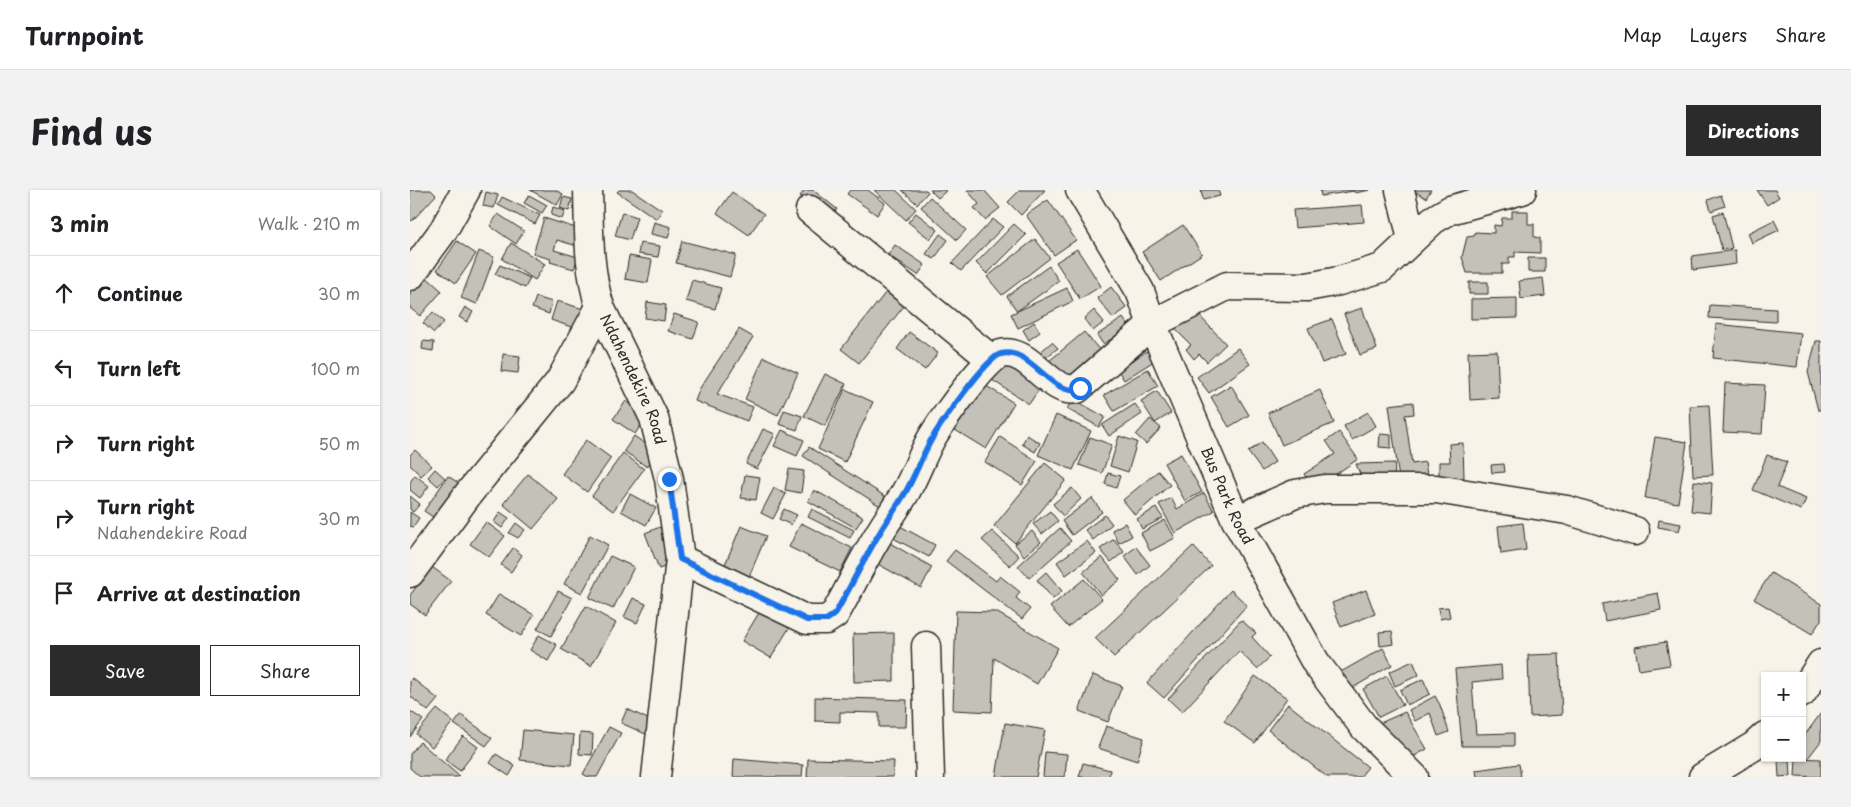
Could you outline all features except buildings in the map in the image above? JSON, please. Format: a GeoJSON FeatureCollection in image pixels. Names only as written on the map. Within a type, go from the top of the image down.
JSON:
{"type":"FeatureCollection","features":[{"type":"Feature","properties":{"kind":"street"},"geometry":{"type":"LineString","coordinates":[[410,276],[444,231],[466,190]]}},
{"type":"Feature","properties":{"kind":"street","name":"Ndahendekire Road"},"geometry":{"type":"LineString","coordinates":[[588,190],[590,251],[595,291],[600,307],[654,418],[669,479],[680,559],[656,777]]}},
{"type":"Feature","properties":{"kind":"street","name":"Bus Park Road"},"geometry":{"type":"LineString","coordinates":[[1080,190],[1140,291],[1152,324],[1236,520],[1316,664],[1364,726],[1414,777]]}},
{"type":"Feature","properties":{"kind":"street"},"geometry":{"type":"LineString","coordinates":[[1400,190],[1412,239]]}},
{"type":"Feature","properties":{"kind":"street"},"geometry":{"type":"LineString","coordinates":[[680,559],[807,620],[826,620],[835,614],[879,533],[906,492],[931,440],[973,380],[991,359],[1002,353],[1018,355],[1057,384],[1074,390],[1080,388],[1152,324],[1227,286],[1307,287],[1382,268],[1434,220],[1450,210],[1522,190]]}},
{"type":"Feature","properties":{"kind":"street"},"geometry":{"type":"LineString","coordinates":[[810,210],[991,359]]}},
{"type":"Feature","properties":{"kind":"street"},"geometry":{"type":"LineString","coordinates":[[410,574],[469,493],[560,381],[600,307]]}},
{"type":"Feature","properties":{"kind":"street"},"geometry":{"type":"LineString","coordinates":[[1236,520],[1295,494],[1325,489],[1436,489],[1567,510],[1635,531]]}},
{"type":"Feature","properties":{"kind":"street"},"geometry":{"type":"LineString","coordinates":[[926,646],[930,777]]}},
{"type":"Feature","properties":{"kind":"street"},"geometry":{"type":"LineString","coordinates":[[1806,687],[1821,664]]}},
{"type":"Feature","properties":{"kind":"street"},"geometry":{"type":"LineString","coordinates":[[1704,777],[1761,740]]}},
{"type":"Feature","properties":{"kind":"route"},"geometry":{"type":"LineString","coordinates":[[669,479],[680,559],[807,620],[826,620],[835,614],[879,533],[906,492],[931,440],[973,380],[991,359],[1002,353],[1018,355],[1057,384],[1072,390],[1080,388]]}}]}
